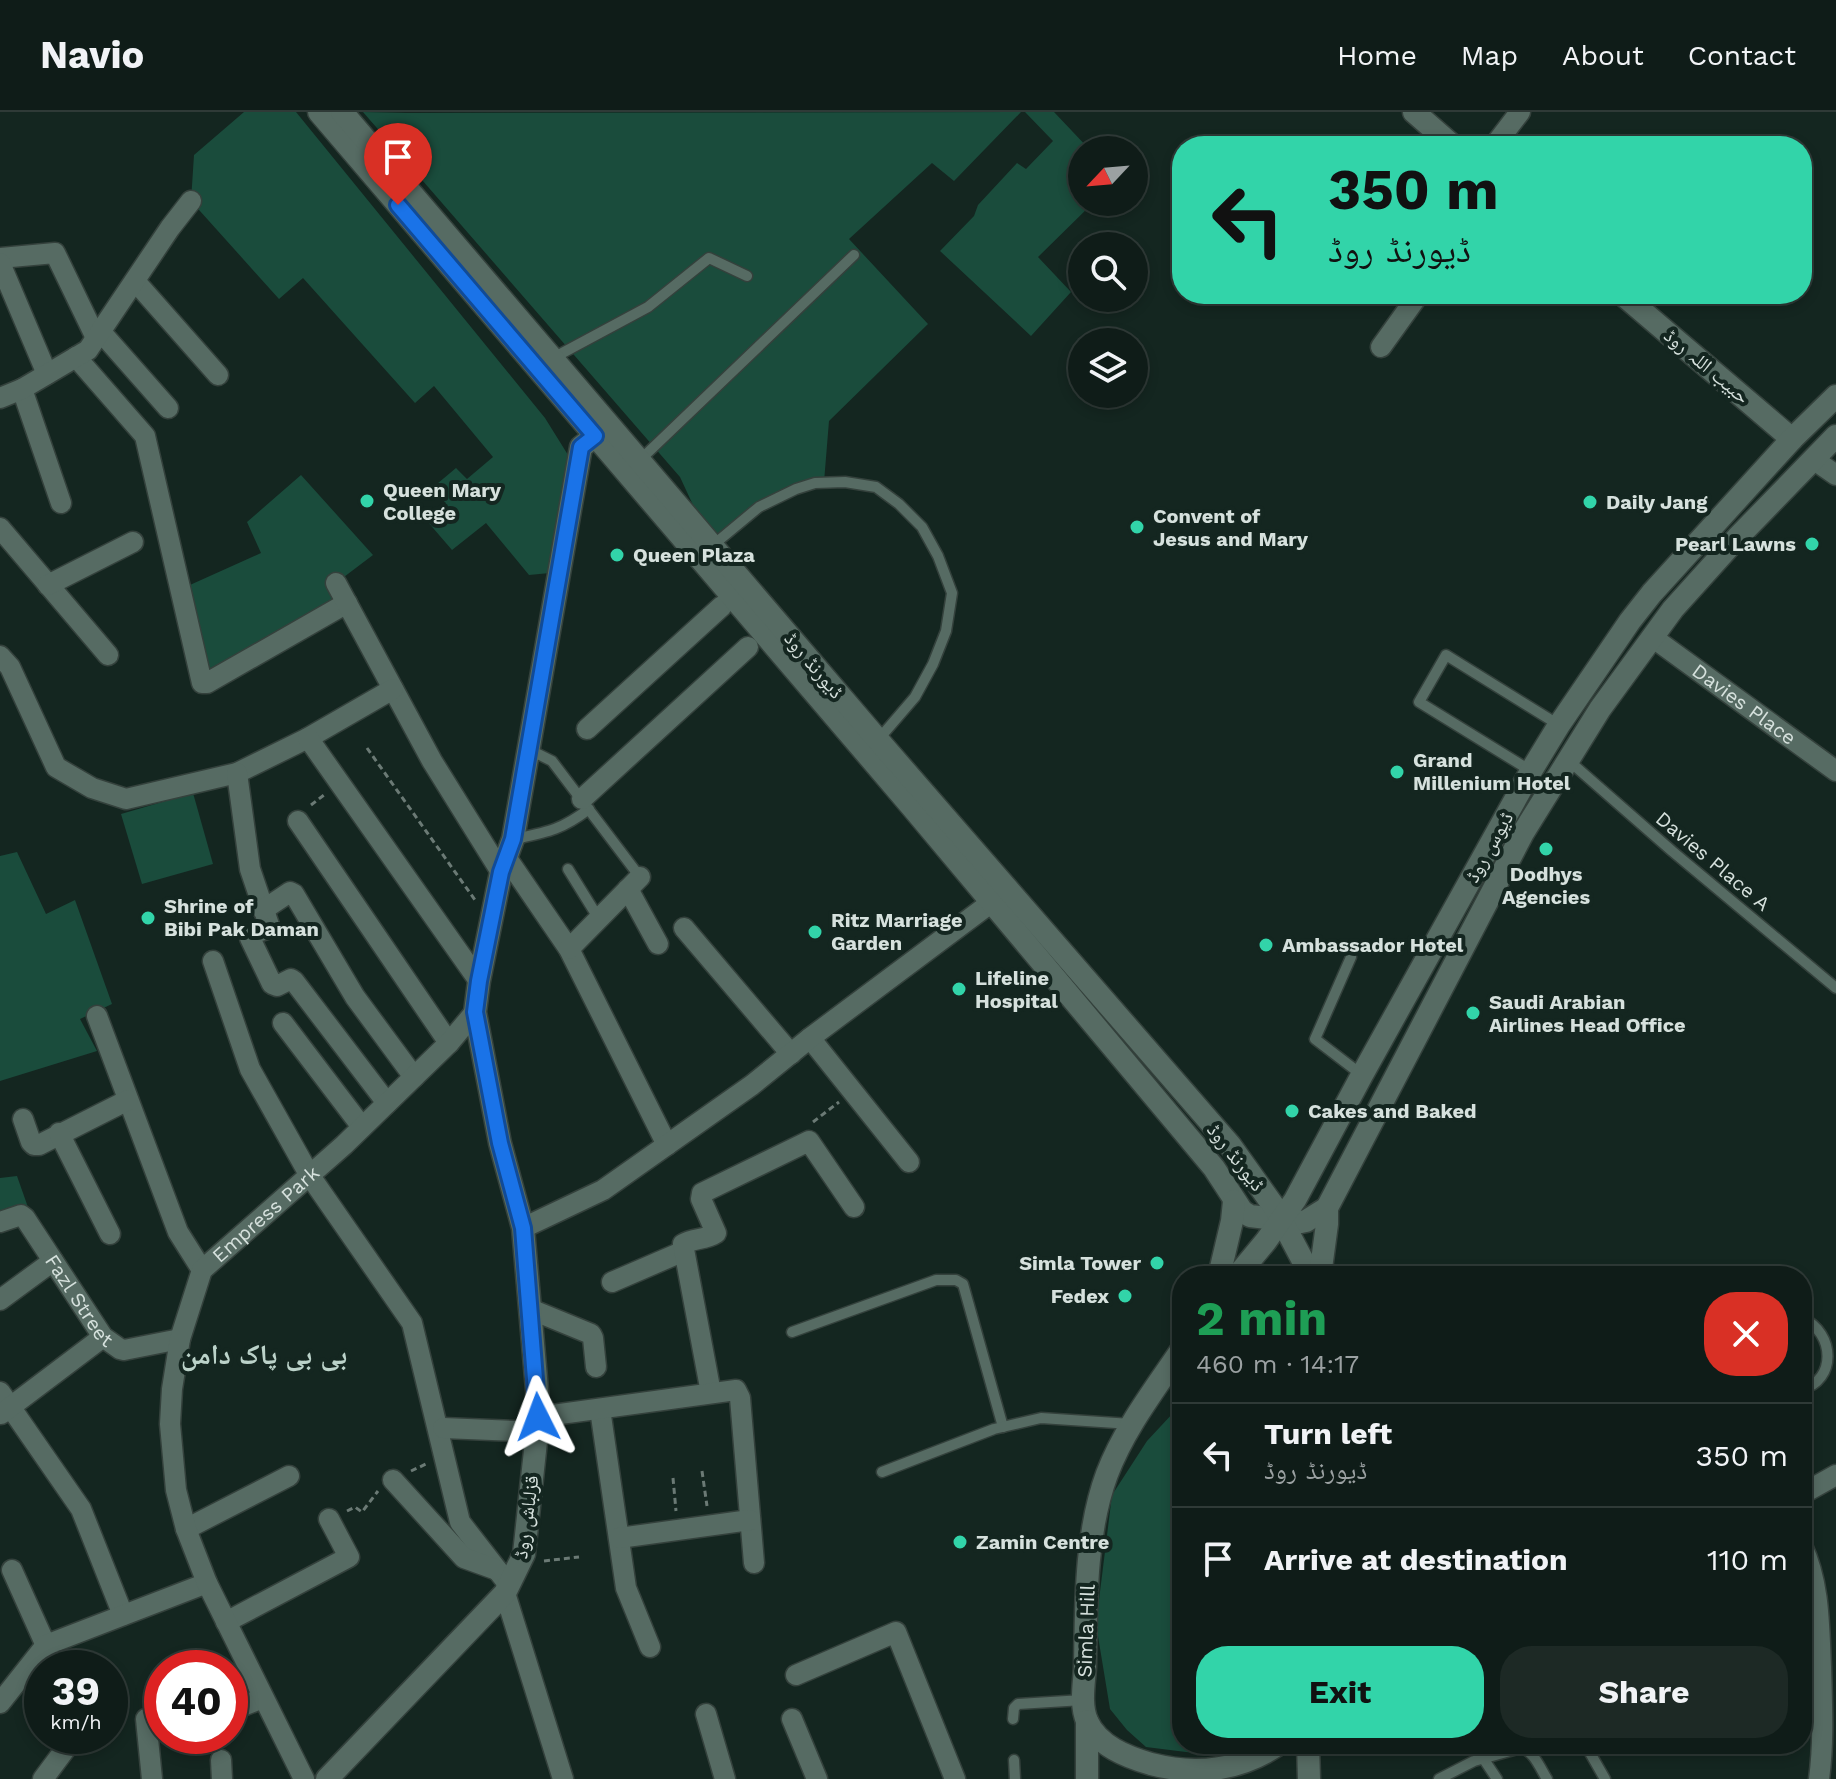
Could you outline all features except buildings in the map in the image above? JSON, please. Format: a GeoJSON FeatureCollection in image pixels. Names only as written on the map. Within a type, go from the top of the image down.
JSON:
{"type":"FeatureCollection","features":[{"type":"Feature","properties":{"kind":"main road","name":"ڈیورنڈ روڈ"},"geometry":{"type":"LineString","coordinates":[[319,112],[992,902],[1214,1168],[1242,1211],[1250,1216],[1281,1221]]}},
{"type":"Feature","properties":{"kind":"main road","name":"ڈیورنڈ روڈ"},"geometry":{"type":"LineString","coordinates":[[342,112],[878,740],[1230,1145],[1267,1196],[1306,1266]]}},
{"type":"Feature","properties":{"kind":"main road"},"geometry":{"type":"LineString","coordinates":[[1414,112],[1442,136]]}},
{"type":"Feature","properties":{"kind":"main road","name":"حبیب اللہ روڈ"},"geometry":{"type":"LineString","coordinates":[[1634,304],[1792,439]]}},
{"type":"Feature","properties":{"kind":"main road","name":"ڈیوس روڈ"},"geometry":{"type":"LineString","coordinates":[[1245,1266],[1295,1200],[1559,725],[1652,593],[1792,439],[1836,396]]}},
{"type":"Feature","properties":{"kind":"main road","name":"قزلباش روڈ"},"geometry":{"type":"LineString","coordinates":[[327,1779],[504,1583],[521,1563],[524,1554],[538,1425],[523,1228],[500,1143],[475,1012],[528,749],[581,447],[595,436]]}},
{"type":"Feature","properties":{"kind":"main road","name":"ڈیوس روڈ"},"geometry":{"type":"LineString","coordinates":[[1321,1266],[1327,1208],[1523,833],[1568,760],[1600,709],[1673,609],[1836,436]]}},
{"type":"Feature","properties":{"kind":"main road","name":"ڈیورنڈ روڈ"},"geometry":{"type":"LineString","coordinates":[[1221,1266],[1234,1201]]}},
{"type":"Feature","properties":{"kind":"main road"},"geometry":{"type":"LineString","coordinates":[[1281,1221],[1306,1221],[1327,1208]]}},
{"type":"Feature","properties":{"kind":"main road","name":"Simla Hill"},"geometry":{"type":"LineString","coordinates":[[1087,1779],[1084,1629],[1092,1536],[1100,1493],[1118,1449],[1172,1364]]}},
{"type":"Feature","properties":{"kind":"main road"},"geometry":{"type":"LineString","coordinates":[[1085,1710],[1094,1733],[1105,1743],[1124,1755],[1174,1770],[1207,1775],[1262,1754]]}},
{"type":"Feature","properties":{"kind":"main road"},"geometry":{"type":"LineString","coordinates":[[1308,1754],[1309,1779]]}},
{"type":"Feature","properties":{"kind":"street"},"geometry":{"type":"LineString","coordinates":[[1502,136],[1520,112]]}},
{"type":"Feature","properties":{"kind":"street"},"geometry":{"type":"LineString","coordinates":[[0,398],[22,389],[88,350],[191,201]]}},
{"type":"Feature","properties":{"kind":"street"},"geometry":{"type":"LineString","coordinates":[[47,374],[0,261],[55,253],[98,335],[168,408]]}},
{"type":"Feature","properties":{"kind":"street"},"geometry":{"type":"LineString","coordinates":[[135,281],[218,375]]}},
{"type":"Feature","properties":{"kind":"street"},"geometry":{"type":"LineString","coordinates":[[1381,347],[1412,304]]}},
{"type":"Feature","properties":{"kind":"street"},"geometry":{"type":"LineString","coordinates":[[76,357],[145,436],[202,683],[207,683],[347,603]]}},
{"type":"Feature","properties":{"kind":"street"},"geometry":{"type":"LineString","coordinates":[[22,389],[61,503]]}},
{"type":"Feature","properties":{"kind":"street"},"geometry":{"type":"LineString","coordinates":[[1813,459],[1836,475]]}},
{"type":"Feature","properties":{"kind":"street"},"geometry":{"type":"LineString","coordinates":[[0,528],[108,655]]}},
{"type":"Feature","properties":{"kind":"street"},"geometry":{"type":"LineString","coordinates":[[48,585],[133,542]]}},
{"type":"Feature","properties":{"kind":"street"},"geometry":{"type":"LineString","coordinates":[[336,583],[432,761],[507,856],[569,949],[667,1145]]}},
{"type":"Feature","properties":{"kind":"street"},"geometry":{"type":"LineString","coordinates":[[587,729],[722,606]]}},
{"type":"Feature","properties":{"kind":"street","name":"Davies Place"},"geometry":{"type":"LineString","coordinates":[[1652,637],[1836,771]]}},
{"type":"Feature","properties":{"kind":"street"},"geometry":{"type":"LineString","coordinates":[[585,804],[748,647]]}},
{"type":"Feature","properties":{"kind":"street"},"geometry":{"type":"LineString","coordinates":[[0,656],[10,667],[56,767],[92,788],[126,799],[237,773],[308,738],[393,689]]}},
{"type":"Feature","properties":{"kind":"street"},"geometry":{"type":"LineString","coordinates":[[308,738],[479,981]]}},
{"type":"Feature","properties":{"kind":"street"},"geometry":{"type":"LineString","coordinates":[[237,773],[250,869],[270,928],[249,935],[272,984],[277,986],[291,979],[294,981],[387,1103]]}},
{"type":"Feature","properties":{"kind":"street"},"geometry":{"type":"LineString","coordinates":[[298,821],[449,1043]]}},
{"type":"Feature","properties":{"kind":"street"},"geometry":{"type":"LineString","coordinates":[[569,949],[634,883],[658,944]]}},
{"type":"Feature","properties":{"kind":"street"},"geometry":{"type":"LineString","coordinates":[[263,910],[290,892],[294,894],[355,997],[414,1077]]}},
{"type":"Feature","properties":{"kind":"street"},"geometry":{"type":"LineString","coordinates":[[523,1228],[603,1190],[752,1085],[992,902]]}},
{"type":"Feature","properties":{"kind":"street"},"geometry":{"type":"LineString","coordinates":[[684,928],[791,1054]]}},
{"type":"Feature","properties":{"kind":"street"},"geometry":{"type":"LineString","coordinates":[[213,961],[250,1069],[310,1176],[412,1323],[460,1522],[504,1583],[563,1779]]}},
{"type":"Feature","properties":{"kind":"street","name":"Empress Park"},"geometry":{"type":"LineString","coordinates":[[304,1779],[207,1583],[186,1529],[176,1490],[170,1424],[180,1339],[202,1270],[362,1127],[449,1043],[475,1012]]}},
{"type":"Feature","properties":{"kind":"street"},"geometry":{"type":"LineString","coordinates":[[97,1016],[178,1232],[202,1270]]}},
{"type":"Feature","properties":{"kind":"street"},"geometry":{"type":"LineString","coordinates":[[283,1023],[362,1127]]}},
{"type":"Feature","properties":{"kind":"street"},"geometry":{"type":"LineString","coordinates":[[810,1038],[909,1162]]}},
{"type":"Feature","properties":{"kind":"street"},"geometry":{"type":"LineString","coordinates":[[23,1119],[34,1145],[128,1100]]}},
{"type":"Feature","properties":{"kind":"street"},"geometry":{"type":"LineString","coordinates":[[59,1133],[110,1234]]}},
{"type":"Feature","properties":{"kind":"street"},"geometry":{"type":"LineString","coordinates":[[711,1393],[683,1244],[716,1233],[701,1199],[702,1193],[809,1141],[854,1207]]}},
{"type":"Feature","properties":{"kind":"street","name":"Fazl Street"},"geometry":{"type":"LineString","coordinates":[[0,1222],[23,1216],[103,1337],[120,1349],[180,1339]]}},
{"type":"Feature","properties":{"kind":"street"},"geometry":{"type":"LineString","coordinates":[[612,1282],[684,1251]]}},
{"type":"Feature","properties":{"kind":"street"},"geometry":{"type":"LineString","coordinates":[[0,1300],[53,1261]]}},
{"type":"Feature","properties":{"kind":"street"},"geometry":{"type":"LineString","coordinates":[[530,1309],[591,1334],[596,1367]]}},
{"type":"Feature","properties":{"kind":"street"},"geometry":{"type":"LineString","coordinates":[[103,1337],[3,1405],[81,1509],[123,1615]]}},
{"type":"Feature","properties":{"kind":"street"},"geometry":{"type":"LineString","coordinates":[[443,1428],[538,1425],[600,1409],[736,1390],[740,1398],[754,1563]]}},
{"type":"Feature","properties":{"kind":"street"},"geometry":{"type":"LineString","coordinates":[[600,1409],[626,1588],[650,1647]]}},
{"type":"Feature","properties":{"kind":"street"},"geometry":{"type":"LineString","coordinates":[[1812,1488],[1836,1475]]}},
{"type":"Feature","properties":{"kind":"street"},"geometry":{"type":"LineString","coordinates":[[186,1529],[289,1476]]}},
{"type":"Feature","properties":{"kind":"street"},"geometry":{"type":"LineString","coordinates":[[393,1480],[464,1558],[504,1583]]}},
{"type":"Feature","properties":{"kind":"street"},"geometry":{"type":"LineString","coordinates":[[226,1622],[349,1557],[329,1519]]}},
{"type":"Feature","properties":{"kind":"street"},"geometry":{"type":"LineString","coordinates":[[619,1538],[750,1520]]}},
{"type":"Feature","properties":{"kind":"street"},"geometry":{"type":"LineString","coordinates":[[12,1570],[48,1650]]}},
{"type":"Feature","properties":{"kind":"street"},"geometry":{"type":"LineString","coordinates":[[1812,1577],[1818,1604],[1823,1717],[1819,1779]]}},
{"type":"Feature","properties":{"kind":"street"},"geometry":{"type":"LineString","coordinates":[[0,1703],[46,1645],[207,1583]]}},
{"type":"Feature","properties":{"kind":"street"},"geometry":{"type":"LineString","coordinates":[[796,1675],[896,1632],[955,1779]]}},
{"type":"Feature","properties":{"kind":"street"},"geometry":{"type":"LineString","coordinates":[[248,1704],[263,1698]]}},
{"type":"Feature","properties":{"kind":"street"},"geometry":{"type":"LineString","coordinates":[[706,1714],[725,1779]]}},
{"type":"Feature","properties":{"kind":"street"},"geometry":{"type":"LineString","coordinates":[[792,1719],[817,1779]]}},
{"type":"Feature","properties":{"kind":"street"},"geometry":{"type":"LineString","coordinates":[[43,1779],[62,1754]]}},
{"type":"Feature","properties":{"kind":"street"},"geometry":{"type":"LineString","coordinates":[[150,1754],[152,1779]]}},
{"type":"Feature","properties":{"kind":"lane"},"geometry":{"type":"LineString","coordinates":[[639,461],[854,255]]}},
{"type":"Feature","properties":{"kind":"lane"},"geometry":{"type":"LineString","coordinates":[[553,358],[648,307],[709,258],[747,276]]}},
{"type":"Feature","properties":{"kind":"lane"},"geometry":{"type":"LineString","coordinates":[[712,546],[759,507],[815,483],[845,482],[876,487],[922,527],[938,556],[952,593],[946,631],[915,697],[878,740]]}},
{"type":"Feature","properties":{"kind":"lane"},"geometry":{"type":"LineString","coordinates":[[1531,771],[1419,702],[1446,655],[1559,725]]}},
{"type":"Feature","properties":{"kind":"lane"},"geometry":{"type":"LineString","coordinates":[[528,749],[552,761],[585,804],[634,883]]}},
{"type":"Feature","properties":{"kind":"lane","name":"Davies Place A"},"geometry":{"type":"LineString","coordinates":[[1568,760],[1836,988]]}},
{"type":"Feature","properties":{"kind":"lane"},"geometry":{"type":"LineString","coordinates":[[507,856],[547,832],[569,824],[585,804]]}},
{"type":"Feature","properties":{"kind":"lane"},"geometry":{"type":"LineString","coordinates":[[568,869],[599,919]]}},
{"type":"Feature","properties":{"kind":"lane"},"geometry":{"type":"LineString","coordinates":[[1351,957],[1315,1039],[1362,1075]]}},
{"type":"Feature","properties":{"kind":"lane"},"geometry":{"type":"LineString","coordinates":[[792,1332],[936,1280],[956,1280],[963,1284],[1003,1427]]}},
{"type":"Feature","properties":{"kind":"lane"},"geometry":{"type":"LineString","coordinates":[[1812,1323],[1821,1330],[1831,1350],[1831,1363],[1826,1374],[1812,1386]]}},
{"type":"Feature","properties":{"kind":"lane"},"geometry":{"type":"LineString","coordinates":[[882,1472],[1003,1427],[1041,1418],[1133,1424]]}},
{"type":"Feature","properties":{"kind":"lane"},"geometry":{"type":"LineString","coordinates":[[1013,1719],[1014,1708],[1018,1704],[1085,1710]]}},
{"type":"Feature","properties":{"kind":"lane"},"geometry":{"type":"LineString","coordinates":[[1439,1779],[1496,1754]]}},
{"type":"Feature","properties":{"kind":"lane"},"geometry":{"type":"LineString","coordinates":[[1530,1754],[1547,1779]]}},
{"type":"Feature","properties":{"kind":"lane"},"geometry":{"type":"LineString","coordinates":[[1591,1754],[1605,1779]]}},
{"type":"Feature","properties":{"kind":"lane"},"geometry":{"type":"LineString","coordinates":[[1483,1758],[1497,1779]]}},
{"type":"Feature","properties":{"kind":"lane"},"geometry":{"type":"LineString","coordinates":[[1014,1760],[1015,1779]]}},
{"type":"Feature","properties":{"kind":"path"},"geometry":{"type":"LineString","coordinates":[[367,748],[491,923]]}},
{"type":"Feature","properties":{"kind":"path"},"geometry":{"type":"LineString","coordinates":[[298,821],[297,815],[340,784]]}},
{"type":"Feature","properties":{"kind":"path"},"geometry":{"type":"LineString","coordinates":[[809,1141],[801,1132],[853,1091]]}},
{"type":"Feature","properties":{"kind":"path"},"geometry":{"type":"LineString","coordinates":[[702,1471],[710,1526]]}},
{"type":"Feature","properties":{"kind":"path"},"geometry":{"type":"LineString","coordinates":[[673,1478],[677,1530]]}},
{"type":"Feature","properties":{"kind":"path"},"geometry":{"type":"LineString","coordinates":[[521,1563],[579,1557]]}},
{"type":"Feature","properties":{"kind":"green space"},"geometry":{"type":"Polygon","coordinates":[[[244,112],[296,112],[545,418],[578,471],[560,572],[529,575],[486,523],[452,550],[427,521],[446,503],[431,489],[456,468],[467,479],[493,457],[434,386],[415,403],[303,278],[279,299],[191,201],[194,155],[244,112]]]}},
{"type":"Feature","properties":{"kind":"green space"},"geometry":{"type":"Polygon","coordinates":[[[363,112],[1021,112],[954,181],[932,163],[849,239],[928,324],[829,421],[824,482],[789,492],[712,546],[680,477],[363,112]]]}},
{"type":"Feature","properties":{"kind":"green space"},"geometry":{"type":"Polygon","coordinates":[[[1025,112],[1054,112],[1077,136],[1068,136],[1068,216],[1080,216],[1038,257],[1068,289],[1068,295],[1031,336],[940,251],[974,216],[978,205],[1017,163],[1026,169],[1053,141],[1025,112]]]}},
{"type":"Feature","properties":{"kind":"green space"},"geometry":{"type":"Polygon","coordinates":[[[301,475],[373,555],[336,583],[347,603],[207,683],[181,589],[261,553],[247,522],[301,475]]]}},
{"type":"Feature","properties":{"kind":"green space"},"geometry":{"type":"Polygon","coordinates":[[[193,793],[213,864],[142,884],[121,814],[193,793]]]}},
{"type":"Feature","properties":{"kind":"green space"},"geometry":{"type":"Polygon","coordinates":[[[17,852],[46,914],[75,900],[112,1004],[80,1019],[97,1051],[0,1081],[0,856],[17,852]]]}},
{"type":"Feature","properties":{"kind":"green space"},"geometry":{"type":"Polygon","coordinates":[[[17,1176],[30,1213],[0,1222],[0,1178],[17,1176]]]}},
{"type":"Feature","properties":{"kind":"green space"},"geometry":{"type":"Polygon","coordinates":[[[1172,1414],[1172,1750],[1146,1747],[1110,1709],[1096,1624],[1112,1495],[1147,1441],[1172,1414]]]}},
{"type":"Feature","properties":{"kind":"place","name":"Queen Mary College"},"geometry":{"type":"Point","coordinates":[367,501]}},
{"type":"Feature","properties":{"kind":"place","name":"Daily Jang"},"geometry":{"type":"Point","coordinates":[1590,502]}},
{"type":"Feature","properties":{"kind":"place","name":"Convent of Jesus and Mary"},"geometry":{"type":"Point","coordinates":[1137,527]}},
{"type":"Feature","properties":{"kind":"place","name":"Pearl Lawns"},"geometry":{"type":"Point","coordinates":[1812,544]}},
{"type":"Feature","properties":{"kind":"place","name":"Queen Plaza"},"geometry":{"type":"Point","coordinates":[617,555]}},
{"type":"Feature","properties":{"kind":"place","name":"Grand Millenium Hotel"},"geometry":{"type":"Point","coordinates":[1397,772]}},
{"type":"Feature","properties":{"kind":"place","name":"Dodhys Agencies"},"geometry":{"type":"Point","coordinates":[1546,849]}},
{"type":"Feature","properties":{"kind":"place","name":"Shrine of Bibi Pak Daman"},"geometry":{"type":"Point","coordinates":[148,918]}},
{"type":"Feature","properties":{"kind":"place","name":"Ritz Marriage Garden"},"geometry":{"type":"Point","coordinates":[815,932]}},
{"type":"Feature","properties":{"kind":"place","name":"Ambassador Hotel"},"geometry":{"type":"Point","coordinates":[1266,945]}},
{"type":"Feature","properties":{"kind":"place","name":"Lifeline Hospital"},"geometry":{"type":"Point","coordinates":[959,989]}},
{"type":"Feature","properties":{"kind":"place","name":"Saudi Arabian Airlines Head Office"},"geometry":{"type":"Point","coordinates":[1473,1013]}},
{"type":"Feature","properties":{"kind":"place","name":"Cakes and Baked"},"geometry":{"type":"Point","coordinates":[1292,1111]}},
{"type":"Feature","properties":{"kind":"place","name":"Simla Tower"},"geometry":{"type":"Point","coordinates":[1157,1263]}},
{"type":"Feature","properties":{"kind":"place","name":"Fedex"},"geometry":{"type":"Point","coordinates":[1125,1296]}},
{"type":"Feature","properties":{"kind":"place","name":"Zamin Centre"},"geometry":{"type":"Point","coordinates":[960,1542]}},
{"type":"Feature","properties":{"kind":"district","name":"بی بی پاک دامن"},"geometry":{"type":"Point","coordinates":[264,1354]}},
{"type":"Feature","properties":{"kind":"route"},"geometry":{"type":"LineString","coordinates":[[398,205],[595,436],[581,447],[513,839],[501,872],[475,1012],[500,1143],[523,1228],[538,1417]]}}]}
